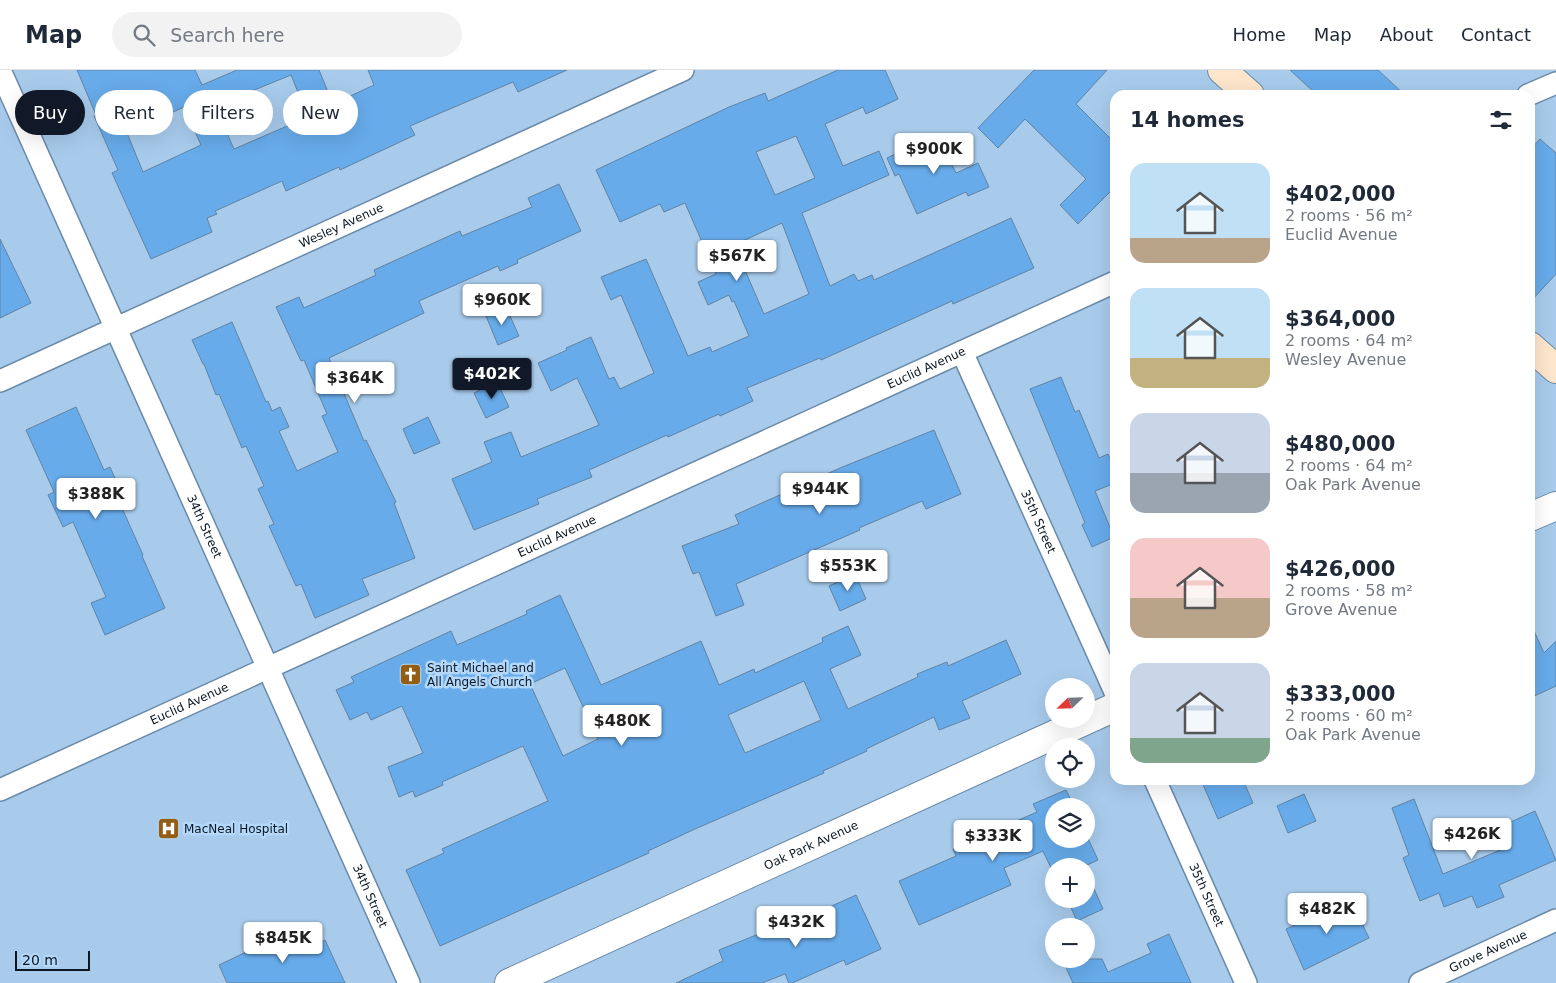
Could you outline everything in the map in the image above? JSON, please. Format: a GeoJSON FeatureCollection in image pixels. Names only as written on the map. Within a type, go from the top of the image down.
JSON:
{"type":"FeatureCollection","features":[{"type":"Feature","properties":{"kind":"main road"},"geometry":{"type":"LineString","coordinates":[[1222,70],[1244,90]]}},
{"type":"Feature","properties":{"kind":"main road"},"geometry":{"type":"LineString","coordinates":[[1535,350],[1556,369]]}},
{"type":"Feature","properties":{"kind":"street","name":"34th Street"},"geometry":{"type":"LineString","coordinates":[[0,70],[409,983]]}},
{"type":"Feature","properties":{"kind":"street","name":"Wesley Avenue"},"geometry":{"type":"LineString","coordinates":[[0,381],[683,70]]}},
{"type":"Feature","properties":{"kind":"street"},"geometry":{"type":"LineString","coordinates":[[1535,92],[1556,83]]}},
{"type":"Feature","properties":{"kind":"street","name":"Euclid Avenue"},"geometry":{"type":"LineString","coordinates":[[0,790],[1110,284]]}},
{"type":"Feature","properties":{"kind":"street","name":"35th Street"},"geometry":{"type":"LineString","coordinates":[[962,352],[1110,681]]}},
{"type":"Feature","properties":{"kind":"street"},"geometry":{"type":"LineString","coordinates":[[1535,515],[1556,506]]}},
{"type":"Feature","properties":{"kind":"street","name":"Oak Park Avenue"},"geometry":{"type":"LineString","coordinates":[[509,983],[1110,709]]}},
{"type":"Feature","properties":{"kind":"street","name":"35th Street"},"geometry":{"type":"LineString","coordinates":[[1157,785],[1246,983]]}},
{"type":"Feature","properties":{"kind":"street","name":"Grove Avenue"},"geometry":{"type":"LineString","coordinates":[[1420,983],[1556,920]]}},
{"type":"Feature","properties":{"kind":"building"},"geometry":{"type":"Polygon","coordinates":[[[77,70],[195,70],[202,85],[237,70],[319,70],[327,90],[297,90],[291,75],[254,90],[183,90],[183,107],[173,112],[173,90],[95,90],[95,113],[77,70]]]}},
{"type":"Feature","properties":{"kind":"building"},"geometry":{"type":"Polygon","coordinates":[[[368,70],[567,70],[518,92],[513,82],[410,126],[415,135],[340,170],[339,167],[286,191],[282,181],[215,211],[217,214],[207,218],[212,232],[151,259],[112,173],[118,170],[102,135],[128,135],[143,172],[201,145],[197,135],[228,135],[234,149],[266,135],[273,135],[273,132],[283,128],[283,135],[358,135],[358,92],[374,85],[368,70]]]}},
{"type":"Feature","properties":{"kind":"building"},"geometry":{"type":"Polygon","coordinates":[[[838,70],[885,70],[898,99],[866,114],[863,107],[825,124],[843,166],[879,151],[889,175],[802,213],[830,286],[854,274],[858,281],[872,275],[874,280],[1011,218],[1034,268],[953,304],[952,301],[821,360],[820,358],[747,388],[753,401],[668,437],[667,435],[589,470],[592,477],[537,499],[539,504],[474,530],[452,479],[492,462],[484,442],[511,432],[521,457],[599,425],[577,378],[551,391],[538,363],[591,337],[609,379],[614,377],[620,389],[654,373],[621,295],[611,300],[601,277],[646,259],[688,356],[710,347],[712,352],[749,336],[734,301],[732,302],[729,295],[708,305],[698,282],[716,274],[685,203],[664,212],[660,204],[620,222],[596,170],[729,107],[765,93],[768,101],[838,70]],[[796,136],[756,152],[775,195],[815,178],[796,136]],[[782,223],[734,245],[764,314],[809,294],[782,223]]]}},
{"type":"Feature","properties":{"kind":"building"},"geometry":{"type":"Polygon","coordinates":[[[1034,70],[1107,70],[1076,104],[1110,138],[1110,192],[1078,224],[1060,205],[1086,179],[1025,119],[998,148],[978,128],[1034,70]]]}},
{"type":"Feature","properties":{"kind":"building"},"geometry":{"type":"Polygon","coordinates":[[[1290,70],[1378,70],[1400,90],[1312,90],[1290,70]]]}},
{"type":"Feature","properties":{"kind":"building"},"geometry":{"type":"Polygon","coordinates":[[[937,134],[956,173],[978,163],[989,187],[968,196],[966,192],[917,214],[899,174],[895,176],[887,158],[937,134]]]}},
{"type":"Feature","properties":{"kind":"building"},"geometry":{"type":"Polygon","coordinates":[[[1540,139],[1556,153],[1556,274],[1535,297],[1535,144],[1540,139]]]}},
{"type":"Feature","properties":{"kind":"building"},"geometry":{"type":"Polygon","coordinates":[[[559,184],[581,231],[517,260],[518,263],[500,271],[498,266],[419,301],[424,313],[329,358],[364,441],[366,440],[396,502],[394,503],[415,558],[362,579],[369,595],[315,618],[301,584],[296,586],[269,526],[274,524],[258,489],[264,486],[246,446],[242,448],[219,394],[216,395],[192,340],[232,322],[266,402],[268,401],[272,411],[280,407],[289,427],[279,431],[297,471],[338,452],[322,416],[327,414],[304,360],[301,361],[276,307],[299,297],[304,308],[376,275],[374,270],[460,231],[462,236],[532,207],[528,198],[559,184]]]}},
{"type":"Feature","properties":{"kind":"building"},"geometry":{"type":"Polygon","coordinates":[[[0,239],[31,303],[0,318],[0,239]]]}},
{"type":"Feature","properties":{"kind":"building"},"geometry":{"type":"Polygon","coordinates":[[[506,307],[519,336],[498,345],[486,316],[506,307]]]}},
{"type":"Feature","properties":{"kind":"building"},"geometry":{"type":"Polygon","coordinates":[[[1061,377],[1075,412],[1079,410],[1099,458],[1108,454],[1110,459],[1110,485],[1095,491],[1110,527],[1110,539],[1092,547],[1082,525],[1085,523],[1030,389],[1061,377]]]}},
{"type":"Feature","properties":{"kind":"building"},"geometry":{"type":"Polygon","coordinates":[[[497,382],[509,407],[486,418],[474,393],[497,382]]]}},
{"type":"Feature","properties":{"kind":"building"},"geometry":{"type":"Polygon","coordinates":[[[76,407],[104,470],[110,467],[118,485],[113,488],[165,608],[105,635],[91,603],[106,597],[73,522],[63,527],[48,495],[54,492],[26,430],[76,407]]]}},
{"type":"Feature","properties":{"kind":"building"},"geometry":{"type":"Polygon","coordinates":[[[428,417],[440,443],[414,454],[403,429],[428,417]]]}},
{"type":"Feature","properties":{"kind":"building"},"geometry":{"type":"Polygon","coordinates":[[[934,430],[961,494],[926,509],[922,501],[736,584],[744,605],[716,616],[699,572],[693,574],[682,546],[739,524],[735,515],[840,468],[934,430]]]}},
{"type":"Feature","properties":{"kind":"building"},"geometry":{"type":"Polygon","coordinates":[[[855,574],[866,599],[840,611],[829,586],[855,574]]]}},
{"type":"Feature","properties":{"kind":"building"},"geometry":{"type":"Polygon","coordinates":[[[560,595],[601,685],[701,641],[719,685],[754,669],[755,673],[823,642],[822,638],[848,626],[861,655],[830,669],[848,709],[918,677],[917,674],[947,662],[948,666],[1006,640],[1021,674],[962,701],[970,718],[939,730],[934,717],[866,749],[867,751],[823,771],[824,773],[695,829],[648,851],[649,853],[440,946],[406,870],[444,853],[442,849],[548,801],[523,746],[442,782],[443,785],[415,797],[413,791],[399,797],[388,767],[423,753],[402,706],[371,720],[367,712],[350,720],[336,690],[354,682],[351,677],[451,631],[457,645],[527,614],[526,611],[560,595]],[[565,668],[530,684],[563,756],[598,739],[565,668]],[[804,681],[728,715],[745,753],[821,720],[804,681]]]}},
{"type":"Feature","properties":{"kind":"building"},"geometry":{"type":"Polygon","coordinates":[[[1535,633],[1544,653],[1556,641],[1556,686],[1535,696],[1535,633]]]}},
{"type":"Feature","properties":{"kind":"building"},"geometry":{"type":"Polygon","coordinates":[[[1203,785],[1245,785],[1253,803],[1218,819],[1203,785]]]}},
{"type":"Feature","properties":{"kind":"building"},"geometry":{"type":"Polygon","coordinates":[[[1066,790],[1070,798],[1047,798],[1066,790]]]}},
{"type":"Feature","properties":{"kind":"building"},"geometry":{"type":"Polygon","coordinates":[[[1304,794],[1316,821],[1288,833],[1277,806],[1304,794]]]}},
{"type":"Feature","properties":{"kind":"building"},"geometry":{"type":"Polygon","coordinates":[[[1045,799],[1045,848],[1092,848],[1098,860],[1095,861],[1095,858],[1046,858],[1043,851],[1004,868],[1011,885],[919,925],[899,881],[956,856],[953,849],[1037,812],[1033,804],[1045,799]]]}},
{"type":"Feature","properties":{"kind":"building"},"geometry":{"type":"Polygon","coordinates":[[[1414,799],[1443,874],[1510,846],[1502,826],[1535,811],[1556,860],[1499,885],[1504,897],[1477,908],[1472,896],[1444,907],[1439,893],[1420,901],[1403,858],[1409,855],[1392,808],[1414,799]]]}},
{"type":"Feature","properties":{"kind":"building"},"geometry":{"type":"Polygon","coordinates":[[[1095,891],[1103,909],[1084,918],[1076,918],[1071,908],[1095,908],[1095,891]]]}},
{"type":"Feature","properties":{"kind":"building"},"geometry":{"type":"Polygon","coordinates":[[[856,895],[881,949],[846,965],[844,960],[792,983],[789,983],[785,974],[762,983],[676,983],[723,961],[719,950],[799,915],[801,920],[856,895]]]}},
{"type":"Feature","properties":{"kind":"building"},"geometry":{"type":"Polygon","coordinates":[[[1345,904],[1349,912],[1355,909],[1369,938],[1304,970],[1286,929],[1345,904]]]}},
{"type":"Feature","properties":{"kind":"building"},"geometry":{"type":"Polygon","coordinates":[[[288,932],[298,953],[325,940],[345,983],[227,983],[219,965],[288,932]]]}},
{"type":"Feature","properties":{"kind":"building"},"geometry":{"type":"Polygon","coordinates":[[[1169,934],[1191,983],[1073,983],[1066,968],[1095,968],[1095,959],[1102,959],[1108,972],[1151,953],[1147,944],[1169,934]]]}},
{"type":"Feature","properties":{"kind":"place","name":"Saint Michael and All Angels Church"},"geometry":{"type":"Point","coordinates":[411,675]}},
{"type":"Feature","properties":{"kind":"place","name":"MacNeal Hospital"},"geometry":{"type":"Point","coordinates":[168,829]}}]}
